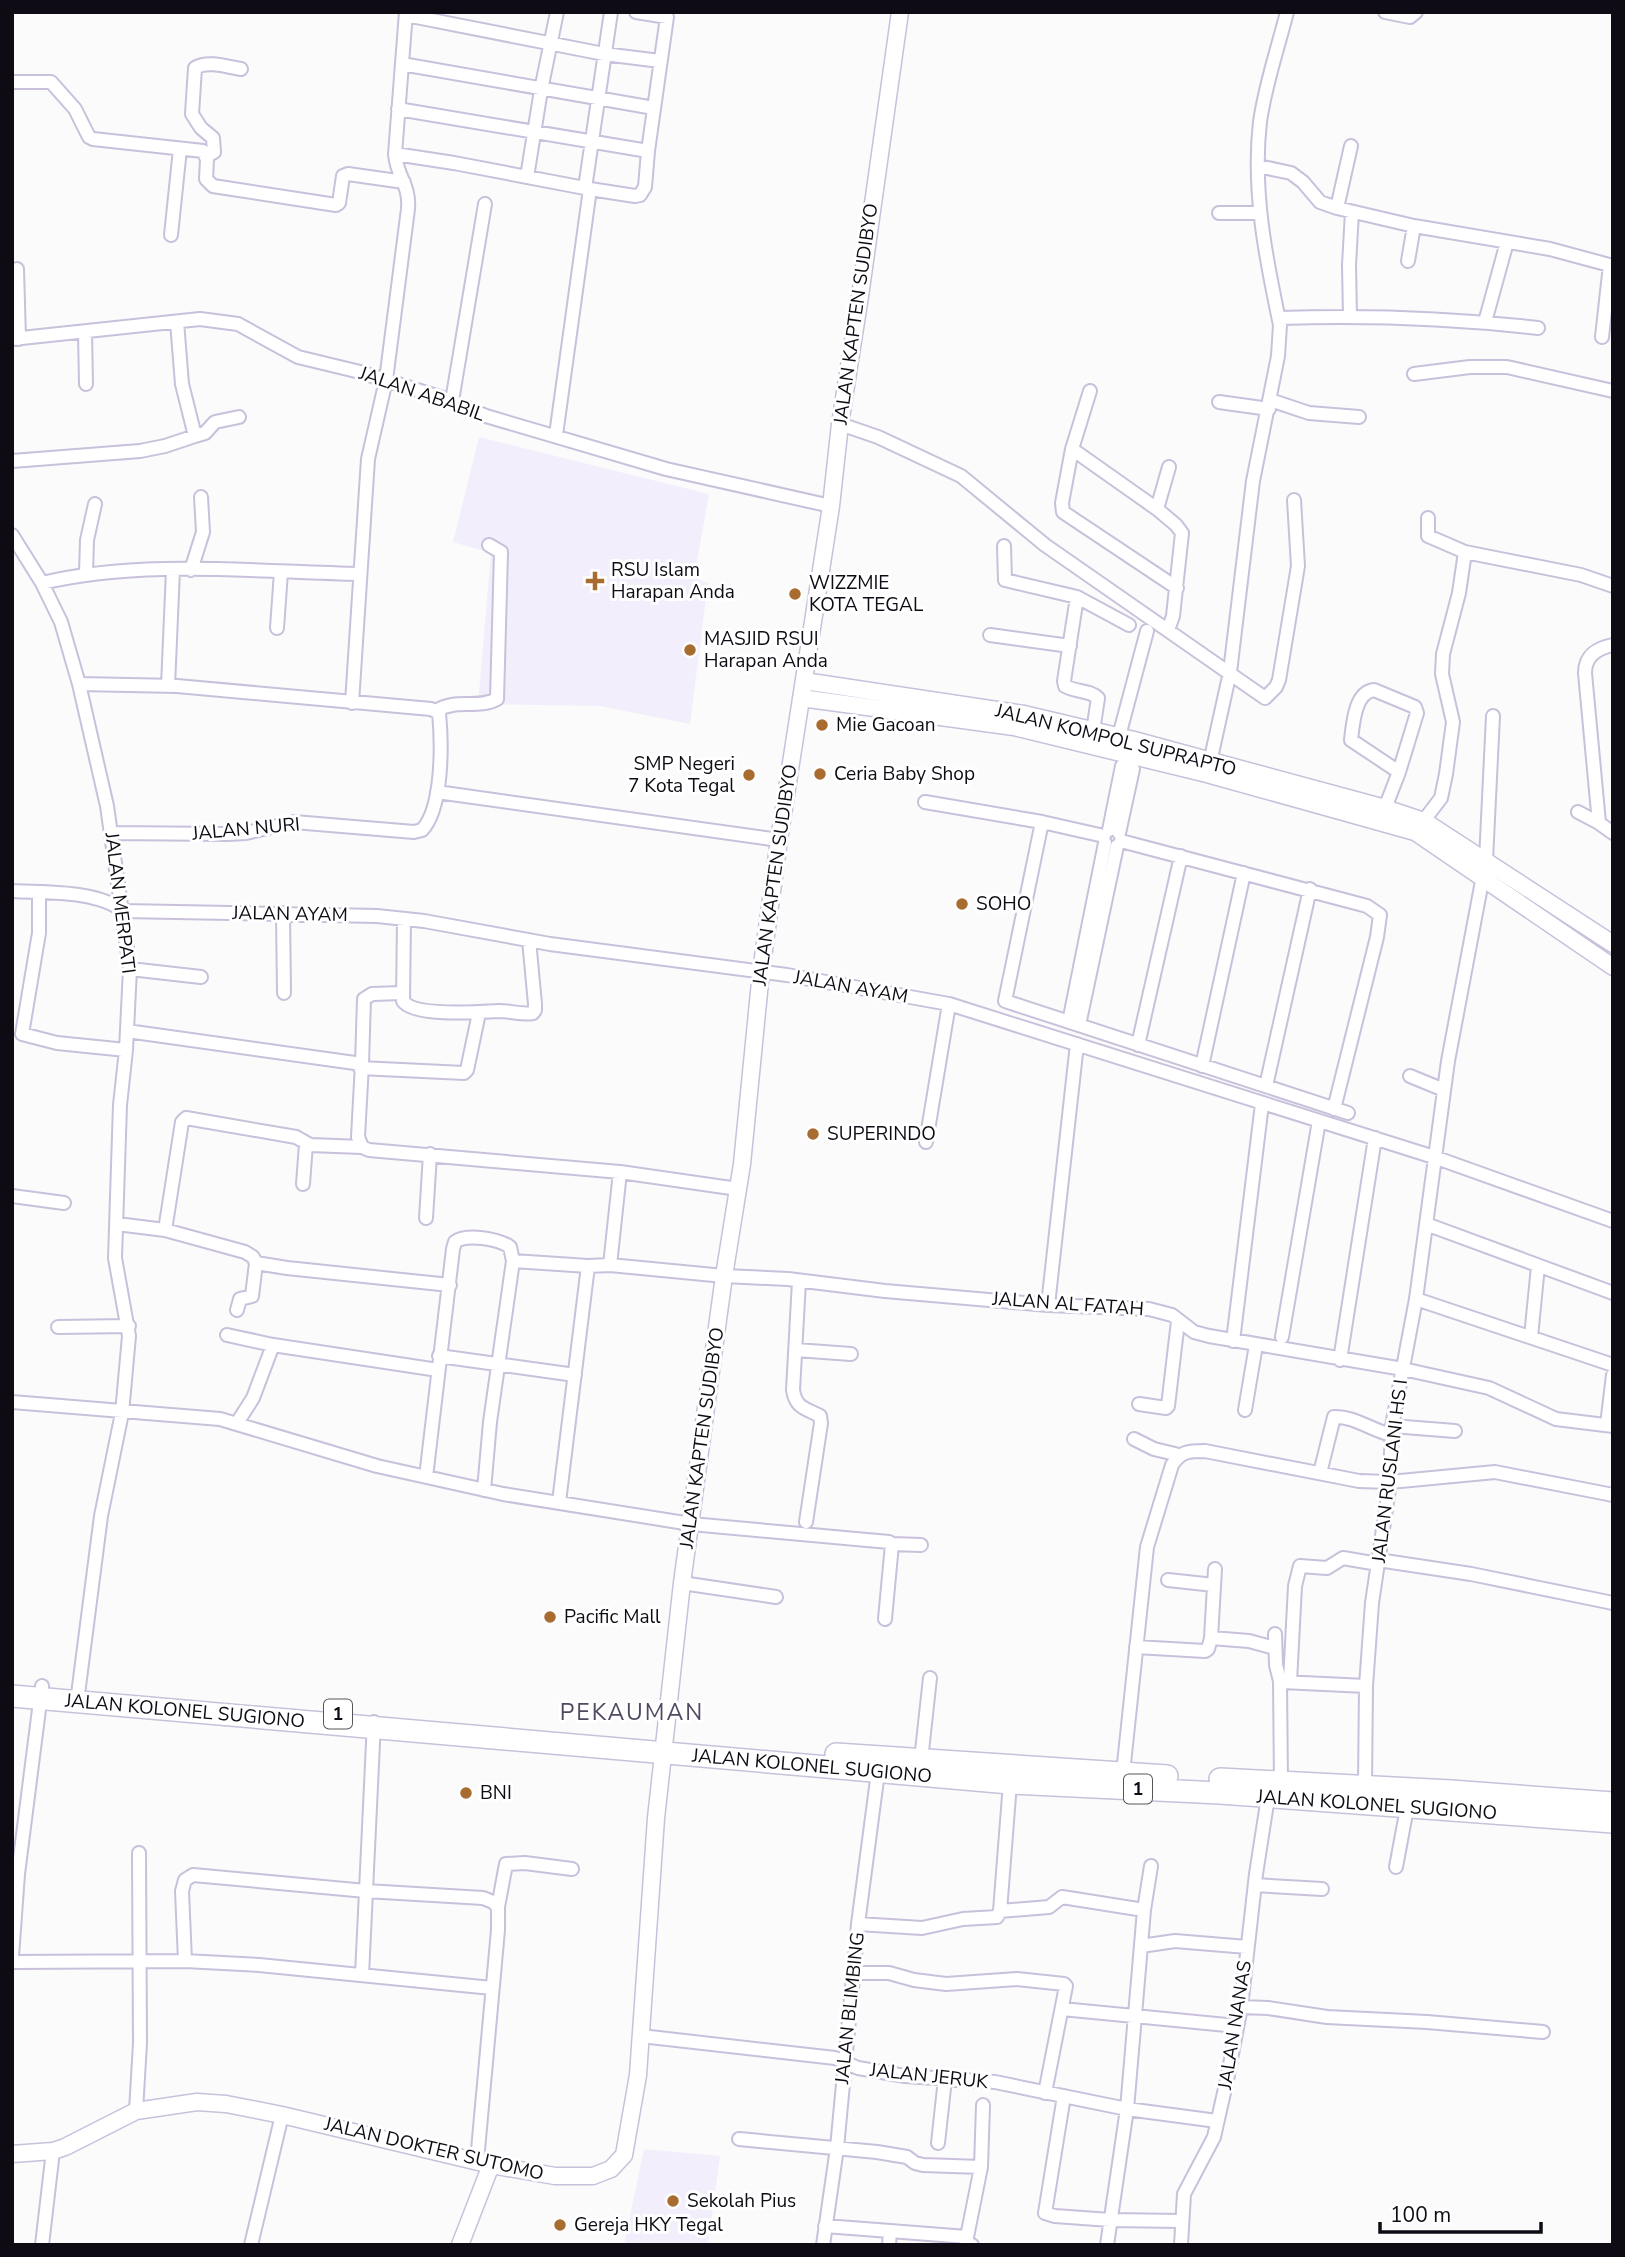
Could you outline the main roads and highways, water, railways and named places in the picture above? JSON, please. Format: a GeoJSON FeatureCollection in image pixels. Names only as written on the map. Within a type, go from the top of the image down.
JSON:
{"type":"FeatureCollection","features":[{"type":"Feature","properties":{"kind":"highway","name":"1"},"geometry":{"type":"LineString","coordinates":[[12,1683],[41,1692],[664,1747]]}},
{"type":"Feature","properties":{"kind":"highway","name":"JALAN KOLONEL SUGIONO"},"geometry":{"type":"LineString","coordinates":[[12,1696],[41,1692]]}},
{"type":"Feature","properties":{"kind":"highway","name":"JALAN KOLONEL SUGIONO"},"geometry":{"type":"LineString","coordinates":[[664,1747],[1123,1773],[1407,1808],[1612,1806]]}},
{"type":"Feature","properties":{"kind":"highway","name":"JALAN KOLONEL SUGIONO"},"geometry":{"type":"LineString","coordinates":[[664,1747],[878,1772],[1010,1783],[1193,1791],[1365,1786],[1612,1806]]}},
{"type":"Feature","properties":{"kind":"main road","name":"JALAN KAPTEN SUDIBYO"},"geometry":{"type":"LineString","coordinates":[[664,1747],[682,1583],[738,1189],[761,972],[831,506],[840,424],[900,12]]}},
{"type":"Feature","properties":{"kind":"main road","name":"JALAN KOMPOL SUPRAPTO"},"geometry":{"type":"LineString","coordinates":[[804,681],[1128,749],[1385,808],[1420,826]]}},
{"type":"Feature","properties":{"kind":"main road","name":"JALAN KOMPOL SUPRAPTO"},"geometry":{"type":"LineString","coordinates":[[801,698],[1024,714],[1093,731],[1128,749]]}},
{"type":"Feature","properties":{"kind":"main road","name":"JALAN KOMPOL SUPRAPTO"},"geometry":{"type":"LineString","coordinates":[[1209,768],[1420,826]]}},
{"type":"Feature","properties":{"kind":"main road"},"geometry":{"type":"LineString","coordinates":[[1420,826],[1486,860],[1613,944]]}},
{"type":"Feature","properties":{"kind":"main road"},"geometry":{"type":"LineString","coordinates":[[1420,826],[1482,879],[1612,964]]}},
{"type":"Feature","properties":{"kind":"main road","name":"JALAN DOKTER SUTOMO"},"geometry":{"type":"LineString","coordinates":[[12,2154],[53,2151],[135,2111],[197,2102],[226,2104],[282,2115],[484,2163],[555,2176],[579,2178],[603,2173],[615,2166],[627,2147],[638,2075],[664,1747]]}},
{"type":"Feature","properties":{"kind":"main road"},"geometry":{"type":"LineString","coordinates":[[460,2245],[484,2163]]}},
{"type":"Feature","properties":{"kind":"place","name":"RSU Islam Harapan Anda"},"geometry":{"type":"Point","coordinates":[595,581]}},
{"type":"Feature","properties":{"kind":"place","name":"WIZZMIE KOTA TEGAL"},"geometry":{"type":"Point","coordinates":[795,594]}},
{"type":"Feature","properties":{"kind":"place","name":"MASJID RSUI Harapan Anda"},"geometry":{"type":"Point","coordinates":[690,650]}},
{"type":"Feature","properties":{"kind":"place","name":"Mie Gacoan"},"geometry":{"type":"Point","coordinates":[822,725]}},
{"type":"Feature","properties":{"kind":"place","name":"Ceria Baby Shop"},"geometry":{"type":"Point","coordinates":[820,774]}},
{"type":"Feature","properties":{"kind":"place","name":"SMP Negeri 7 Kota Tegal"},"geometry":{"type":"Point","coordinates":[749,775]}},
{"type":"Feature","properties":{"kind":"place","name":"SOHO"},"geometry":{"type":"Point","coordinates":[962,904]}},
{"type":"Feature","properties":{"kind":"place","name":"SUPERINDO"},"geometry":{"type":"Point","coordinates":[813,1134]}},
{"type":"Feature","properties":{"kind":"place","name":"Pacific Mall"},"geometry":{"type":"Point","coordinates":[550,1617]}},
{"type":"Feature","properties":{"kind":"place","name":"BNI"},"geometry":{"type":"Point","coordinates":[466,1793]}},
{"type":"Feature","properties":{"kind":"place","name":"Sekolah Pius"},"geometry":{"type":"Point","coordinates":[673,2201]}},
{"type":"Feature","properties":{"kind":"place","name":"Gereja HKY Tegal"},"geometry":{"type":"Point","coordinates":[560,2225]}},
{"type":"Feature","properties":{"kind":"district","name":"PEKAUMAN"},"geometry":{"type":"Point","coordinates":[632,1712]}}]}
